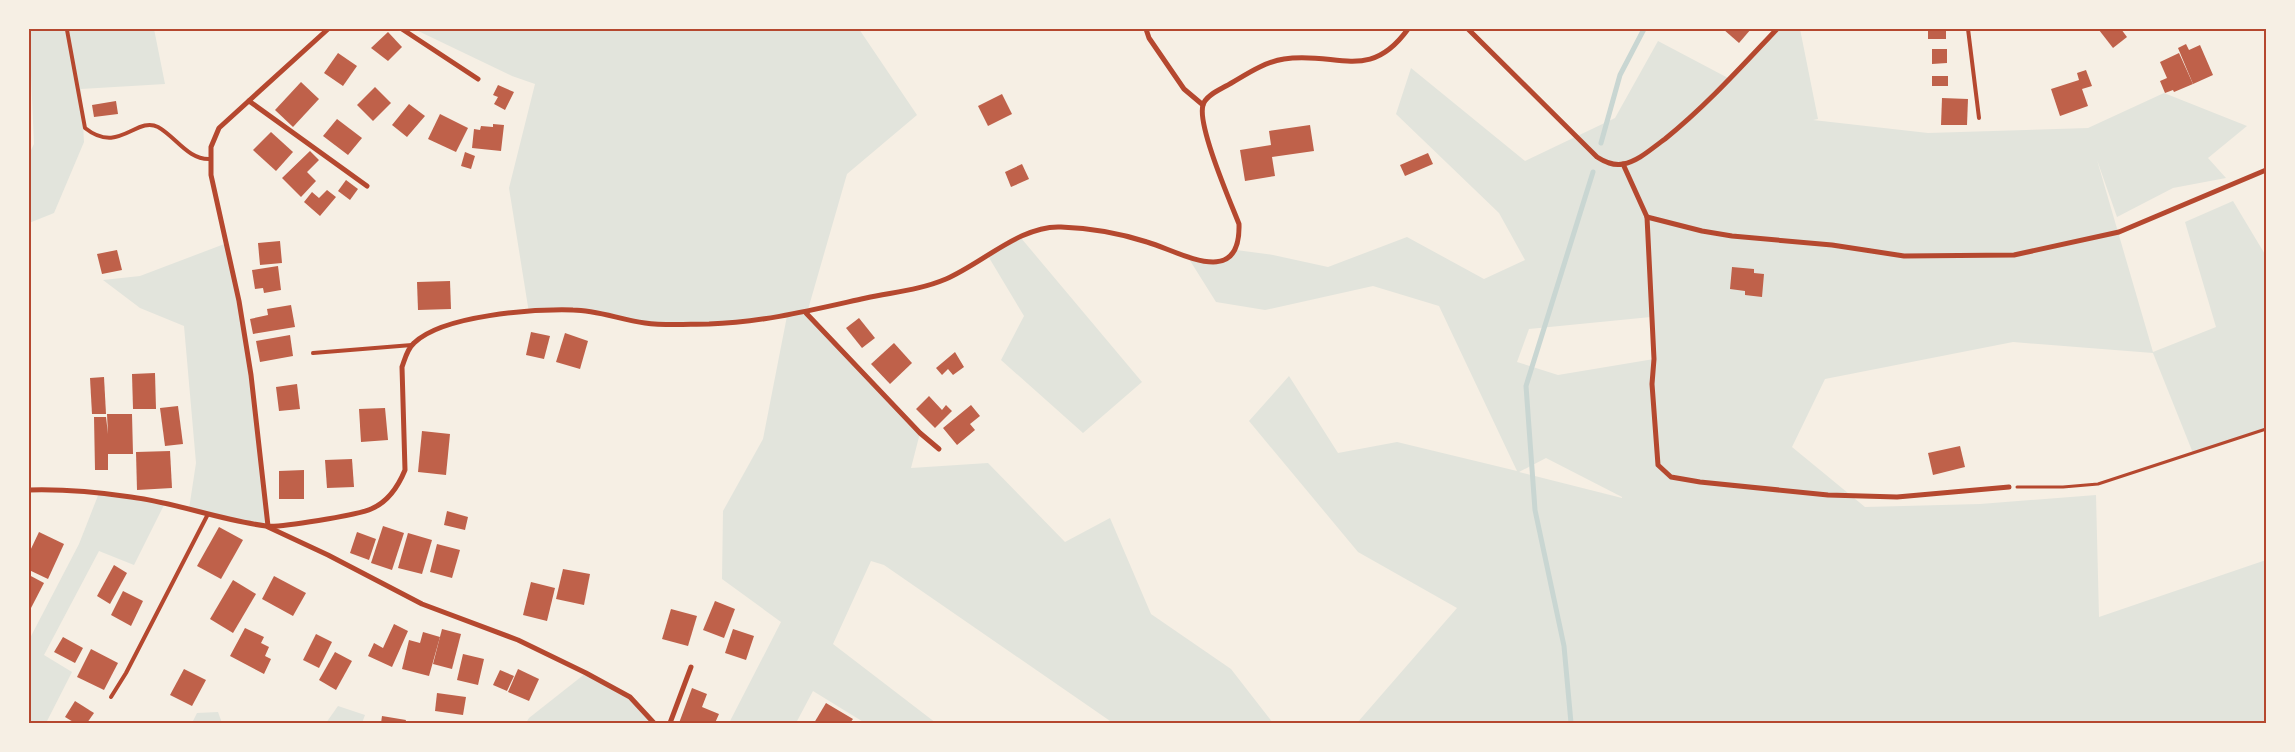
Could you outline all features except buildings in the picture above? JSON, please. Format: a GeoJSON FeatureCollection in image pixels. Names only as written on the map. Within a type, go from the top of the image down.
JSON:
{"type":"FeatureCollection","features":[{"type":"Feature","properties":{"kind":"street"},"geometry":{"type":"LineString","coordinates":[[268,526],[251,375],[239,301],[211,175],[211,147],[220,128],[328,29]]}},
{"type":"Feature","properties":{"kind":"street"},"geometry":{"type":"LineString","coordinates":[[402,29],[478,79]]}},
{"type":"Feature","properties":{"kind":"street"},"geometry":{"type":"LineString","coordinates":[[268,526],[371,510],[386,500],[399,486],[405,470],[402,367],[412,345],[435,329],[452,323],[521,313],[574,310],[645,323],[684,325],[733,323],[806,313],[926,286],[948,278],[1030,232],[1047,226],[1104,231],[1148,242],[1190,259],[1212,263],[1228,258],[1236,250],[1240,237],[1239,224],[1208,140],[1203,105],[1184,89],[1175,77],[1148,38],[1146,29]]}},
{"type":"Feature","properties":{"kind":"street"},"geometry":{"type":"LineString","coordinates":[[1203,105],[1212,94],[1248,73],[1283,59],[1309,58],[1360,61],[1381,56],[1399,42],[1408,29]]}},
{"type":"Feature","properties":{"kind":"street"},"geometry":{"type":"LineString","coordinates":[[1468,29],[1597,157],[1609,164],[1623,164],[1645,154],[1709,102],[1777,29]]}},
{"type":"Feature","properties":{"kind":"street"},"geometry":{"type":"LineString","coordinates":[[249,101],[367,186]]}},
{"type":"Feature","properties":{"kind":"street"},"geometry":{"type":"LineString","coordinates":[[1623,164],[1647,216],[1654,359],[1652,384],[1657,458],[1658,465],[1663,471],[1671,477],[1700,482],[1857,496],[1906,496],[2009,486]]}},
{"type":"Feature","properties":{"kind":"street"},"geometry":{"type":"LineString","coordinates":[[1647,216],[1702,232],[1832,245],[1904,256],[2014,255],[2119,232],[2266,170]]}},
{"type":"Feature","properties":{"kind":"street"},"geometry":{"type":"LineString","coordinates":[[806,313],[920,434],[939,449]]}},
{"type":"Feature","properties":{"kind":"street"},"geometry":{"type":"LineString","coordinates":[[29,491],[84,491],[133,497],[268,526],[328,554],[422,604],[518,640],[586,672],[630,697],[654,723]]}},
{"type":"Feature","properties":{"kind":"street"},"geometry":{"type":"LineString","coordinates":[[670,723],[691,667]]}},
{"type":"Feature","properties":{"kind":"lane"},"geometry":{"type":"LineString","coordinates":[[1968,29],[1979,118]]}},
{"type":"Feature","properties":{"kind":"lane"},"geometry":{"type":"LineString","coordinates":[[67,30],[85,128],[100,138],[110,139],[145,127],[158,127],[198,158],[210,159]]}},
{"type":"Feature","properties":{"kind":"lane"},"geometry":{"type":"LineString","coordinates":[[313,353],[412,345]]}},
{"type":"Feature","properties":{"kind":"lane"},"geometry":{"type":"LineString","coordinates":[[111,697],[126,673],[208,514]]}},
{"type":"Feature","properties":{"kind":"path"},"geometry":{"type":"LineString","coordinates":[[2009,486],[2063,487],[2098,484],[2266,429]]}},
{"type":"Feature","properties":{"kind":"shaded area"},"geometry":{"type":"Polygon","coordinates":[[[29,29],[154,29],[165,84],[81,89],[84,142],[54,213],[29,223],[29,154],[34,144],[29,29]]]}},
{"type":"Feature","properties":{"kind":"shaded area"},"geometry":{"type":"Polygon","coordinates":[[[414,29],[859,29],[917,115],[847,174],[807,313],[920,433],[911,468],[988,463],[1065,542],[1110,518],[1151,614],[1231,669],[1273,723],[1113,723],[884,565],[871,561],[833,644],[936,723],[865,723],[813,691],[796,723],[729,723],[781,622],[722,579],[723,511],[763,439],[787,316],[733,323],[645,323],[574,310],[529,313],[509,188],[535,84],[512,76],[414,29]]]}},
{"type":"Feature","properties":{"kind":"shaded area"},"geometry":{"type":"Polygon","coordinates":[[[1776,29],[1800,29],[1818,119],[1813,120],[1928,133],[2088,128],[2164,93],[2247,126],[2208,158],[2226,178],[2173,188],[2117,217],[2097,160],[2153,352],[2216,327],[2185,222],[2233,201],[2266,256],[2266,429],[2193,453],[2153,353],[2013,342],[1825,379],[1792,447],[1865,507],[1980,504],[2096,495],[2099,617],[2266,560],[2266,723],[1357,723],[1457,608],[1358,552],[1249,421],[1289,376],[1338,453],[1397,442],[1517,471],[1439,306],[1373,286],[1265,310],[1216,302],[1189,259],[1203,261],[1220,260],[1236,250],[1273,255],[1328,267],[1407,237],[1484,279],[1525,260],[1499,213],[1396,114],[1411,68],[1525,161],[1615,118],[1658,41],[1730,79],[1776,29]],[[1651,317],[1529,329],[1517,362],[1558,375],[1654,359],[1651,317]],[[1546,458],[1519,472],[1622,498],[1622,497],[1546,458]]]}},
{"type":"Feature","properties":{"kind":"shaded area"},"geometry":{"type":"Polygon","coordinates":[[[1021,238],[1142,382],[1083,433],[1001,360],[1024,316],[988,256],[1021,238]]]}},
{"type":"Feature","properties":{"kind":"shaded area"},"geometry":{"type":"Polygon","coordinates":[[[227,243],[251,375],[268,526],[189,509],[196,463],[184,326],[140,308],[103,280],[140,276],[227,243]]]}},
{"type":"Feature","properties":{"kind":"shaded area"},"geometry":{"type":"Polygon","coordinates":[[[99,493],[165,503],[134,565],[99,551],[44,655],[72,672],[46,723],[29,723],[29,640],[79,544],[99,493]]]}},
{"type":"Feature","properties":{"kind":"shaded area"},"geometry":{"type":"Polygon","coordinates":[[[586,673],[630,697],[652,723],[526,723],[529,718],[586,673]]]}},
{"type":"Feature","properties":{"kind":"shaded area"},"geometry":{"type":"Polygon","coordinates":[[[338,706],[365,715],[362,723],[326,723],[338,706]]]}},
{"type":"Feature","properties":{"kind":"shaded area"},"geometry":{"type":"Polygon","coordinates":[[[218,712],[222,723],[192,723],[197,713],[218,712]]]}},
{"type":"Feature","properties":{"kind":"waterway"},"geometry":{"type":"LineString","coordinates":[[1601,143],[1620,75],[1644,29]]}},
{"type":"Feature","properties":{"kind":"waterway"},"geometry":{"type":"LineString","coordinates":[[1571,723],[1564,646],[1535,510],[1526,386],[1593,172]]}}]}
